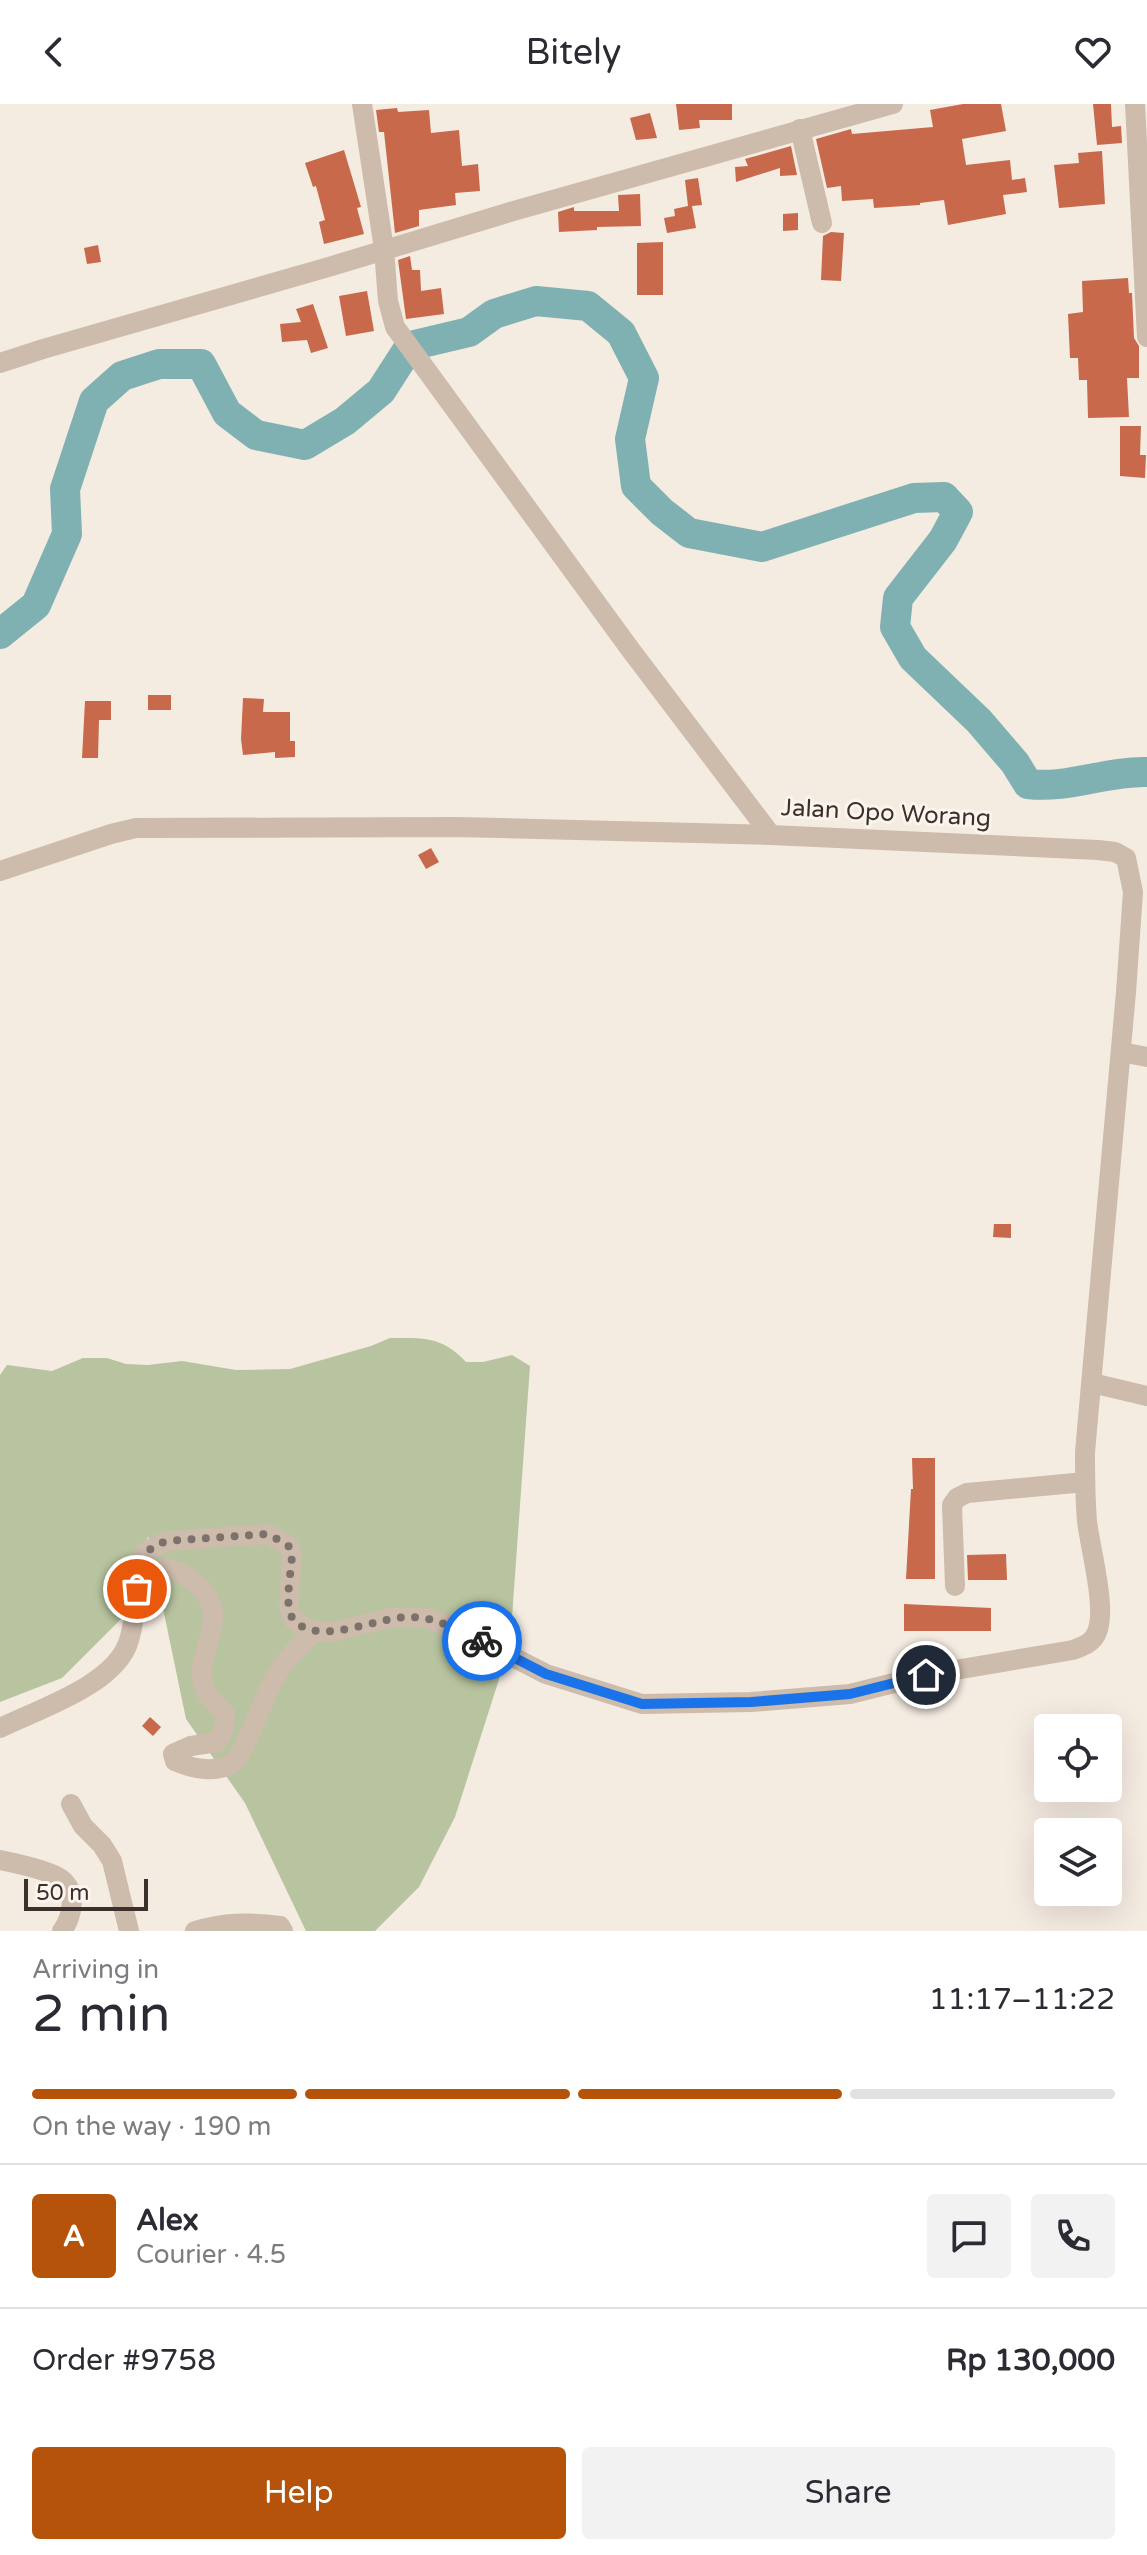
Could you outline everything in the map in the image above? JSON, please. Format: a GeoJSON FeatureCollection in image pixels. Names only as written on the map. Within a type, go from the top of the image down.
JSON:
{"type":"FeatureCollection","features":[{"type":"Feature","properties":{"kind":"street","name":"Jalan Opo Worang"},"geometry":{"type":"LineString","coordinates":[[316,1631],[333,1632],[390,1618],[428,1618],[546,1674],[642,1704],[751,1702],[850,1694],[926,1675],[1073,1650],[1091,1641],[1096,1636],[1100,1617],[1085,1482],[1133,892],[1126,858],[1115,852],[771,835],[395,327],[388,301],[384,249],[362,104]]}},
{"type":"Feature","properties":{"kind":"street"},"geometry":{"type":"LineString","coordinates":[[0,363],[384,249],[893,104]]}},
{"type":"Feature","properties":{"kind":"street"},"geometry":{"type":"LineString","coordinates":[[1135,104],[1147,337]]}},
{"type":"Feature","properties":{"kind":"street"},"geometry":{"type":"LineString","coordinates":[[800,129],[822,223]]}},
{"type":"Feature","properties":{"kind":"street"},"geometry":{"type":"LineString","coordinates":[[0,871],[136,828],[456,827],[771,835]]}},
{"type":"Feature","properties":{"kind":"street"},"geometry":{"type":"LineString","coordinates":[[1121,1052],[1147,1057]]}},
{"type":"Feature","properties":{"kind":"street"},"geometry":{"type":"LineString","coordinates":[[1092,1383],[1147,1396]]}},
{"type":"Feature","properties":{"kind":"street"},"geometry":{"type":"LineString","coordinates":[[955,1586],[952,1505],[957,1498],[967,1493],[1085,1482]]}},
{"type":"Feature","properties":{"kind":"street"},"geometry":{"type":"LineString","coordinates":[[0,1728],[90,1685],[118,1663],[130,1639],[141,1560],[145,1552],[167,1541],[268,1534],[288,1545],[292,1553],[288,1593],[293,1619],[316,1631],[300,1645],[273,1680],[240,1756],[225,1766],[201,1769],[175,1761],[173,1754],[191,1746],[217,1742],[224,1729],[225,1714],[206,1694],[202,1679],[213,1612],[210,1599],[198,1585],[183,1574],[167,1568],[152,1574],[137,1589]]}},
{"type":"Feature","properties":{"kind":"street"},"geometry":{"type":"LineString","coordinates":[[71,1804],[83,1826],[102,1845],[112,1861],[129,1931]]}},
{"type":"Feature","properties":{"kind":"street"},"geometry":{"type":"LineString","coordinates":[[0,1860],[25,1865],[61,1879],[72,1901],[71,1915],[62,1931]]}},
{"type":"Feature","properties":{"kind":"street"},"geometry":{"type":"LineString","coordinates":[[195,1931],[220,1924],[254,1923],[280,1926],[283,1931]]}},
{"type":"Feature","properties":{"kind":"green space"},"geometry":{"type":"Polygon","coordinates":[[[390,1338],[431,1340],[449,1347],[466,1362],[483,1362],[512,1355],[530,1366],[510,1645],[455,1817],[419,1887],[375,1931],[306,1931],[245,1803],[186,1719],[148,1536],[131,1609],[62,1678],[0,1702],[0,1375],[7,1365],[52,1371],[83,1358],[107,1358],[126,1364],[148,1365],[182,1361],[236,1370],[290,1369],[390,1338]]]}},
{"type":"Feature","properties":{"kind":"building"},"geometry":{"type":"Polygon","coordinates":[[[676,104],[732,104],[732,120],[699,120],[700,128],[679,130],[676,104]]]}},
{"type":"Feature","properties":{"kind":"building"},"geometry":{"type":"Polygon","coordinates":[[[963,104],[1001,104],[1006,131],[962,139],[966,165],[1010,160],[1012,180],[1025,178],[1027,192],[1003,195],[1006,214],[948,225],[944,200],[874,208],[873,199],[842,201],[841,186],[827,188],[816,139],[851,129],[852,134],[933,127],[930,110],[963,104]]]}},
{"type":"Feature","properties":{"kind":"building"},"geometry":{"type":"Polygon","coordinates":[[[1093,104],[1111,104],[1112,127],[1121,126],[1122,143],[1097,145],[1093,104]]]}},
{"type":"Feature","properties":{"kind":"building"},"geometry":{"type":"Polygon","coordinates":[[[397,108],[398,112],[429,110],[431,133],[459,130],[462,166],[478,164],[480,191],[455,193],[456,205],[419,210],[419,226],[395,233],[384,132],[379,132],[376,110],[397,108]]]}},
{"type":"Feature","properties":{"kind":"building"},"geometry":{"type":"Polygon","coordinates":[[[650,113],[657,138],[636,140],[630,118],[650,113]]]}},
{"type":"Feature","properties":{"kind":"building"},"geometry":{"type":"Polygon","coordinates":[[[791,146],[797,175],[780,176],[780,168],[736,182],[735,167],[748,166],[745,159],[791,146]]]}},
{"type":"Feature","properties":{"kind":"building"},"geometry":{"type":"Polygon","coordinates":[[[344,150],[361,207],[357,208],[364,234],[324,244],[319,222],[325,220],[316,186],[313,187],[305,163],[344,150]]]}},
{"type":"Feature","properties":{"kind":"building"},"geometry":{"type":"Polygon","coordinates":[[[1102,151],[1105,204],[1059,208],[1054,165],[1079,163],[1078,153],[1102,151]]]}},
{"type":"Feature","properties":{"kind":"building"},"geometry":{"type":"Polygon","coordinates":[[[698,178],[702,205],[692,206],[696,228],[667,233],[664,218],[675,216],[674,209],[688,206],[685,180],[698,178]]]}},
{"type":"Feature","properties":{"kind":"building"},"geometry":{"type":"Polygon","coordinates":[[[640,194],[641,226],[559,232],[558,212],[574,207],[574,211],[619,211],[618,195],[640,194]]]}},
{"type":"Feature","properties":{"kind":"building"},"geometry":{"type":"Polygon","coordinates":[[[798,213],[798,230],[783,231],[783,214],[798,213]]]}},
{"type":"Feature","properties":{"kind":"building"},"geometry":{"type":"Polygon","coordinates":[[[831,232],[844,233],[841,281],[821,280],[823,236],[831,232]]]}},
{"type":"Feature","properties":{"kind":"building"},"geometry":{"type":"Polygon","coordinates":[[[663,242],[663,295],[637,295],[637,243],[663,242]]]}},
{"type":"Feature","properties":{"kind":"building"},"geometry":{"type":"Polygon","coordinates":[[[98,245],[101,262],[87,264],[84,248],[98,245]]]}},
{"type":"Feature","properties":{"kind":"building"},"geometry":{"type":"Polygon","coordinates":[[[410,256],[412,270],[420,270],[421,291],[441,288],[444,314],[406,319],[398,260],[410,256]]]}},
{"type":"Feature","properties":{"kind":"building"},"geometry":{"type":"Polygon","coordinates":[[[1128,278],[1129,293],[1132,293],[1134,338],[1139,346],[1139,378],[1127,378],[1129,417],[1088,418],[1087,380],[1079,380],[1078,358],[1070,358],[1068,314],[1083,312],[1082,281],[1128,278]]]}},
{"type":"Feature","properties":{"kind":"building"},"geometry":{"type":"Polygon","coordinates":[[[367,291],[374,331],[346,336],[339,296],[367,291]]]}},
{"type":"Feature","properties":{"kind":"building"},"geometry":{"type":"Polygon","coordinates":[[[313,304],[328,348],[311,353],[307,340],[282,342],[280,324],[301,322],[296,309],[313,304]]]}},
{"type":"Feature","properties":{"kind":"building"},"geometry":{"type":"Polygon","coordinates":[[[1120,426],[1141,426],[1140,455],[1146,455],[1145,478],[1120,476],[1120,426]]]}},
{"type":"Feature","properties":{"kind":"building"},"geometry":{"type":"Polygon","coordinates":[[[148,695],[171,695],[171,710],[148,710],[148,695]]]}},
{"type":"Feature","properties":{"kind":"building"},"geometry":{"type":"Polygon","coordinates":[[[243,698],[264,699],[263,712],[290,712],[290,741],[295,741],[295,757],[275,758],[275,752],[243,755],[243,698]]]}},
{"type":"Feature","properties":{"kind":"building"},"geometry":{"type":"Polygon","coordinates":[[[85,701],[111,701],[111,720],[99,720],[98,758],[82,758],[85,701]]]}},
{"type":"Feature","properties":{"kind":"building"},"geometry":{"type":"Polygon","coordinates":[[[431,848],[439,862],[426,869],[418,855],[431,848]]]}},
{"type":"Feature","properties":{"kind":"building"},"geometry":{"type":"Polygon","coordinates":[[[994,1224],[1011,1224],[1011,1238],[993,1237],[994,1224]]]}},
{"type":"Feature","properties":{"kind":"building"},"geometry":{"type":"Polygon","coordinates":[[[912,1458],[935,1458],[935,1579],[906,1579],[913,1489],[912,1458]]]}},
{"type":"Feature","properties":{"kind":"building"},"geometry":{"type":"Polygon","coordinates":[[[1006,1554],[1007,1580],[968,1580],[967,1555],[1006,1554]]]}},
{"type":"Feature","properties":{"kind":"building"},"geometry":{"type":"Polygon","coordinates":[[[904,1604],[991,1608],[991,1631],[904,1631],[904,1604]]]}},
{"type":"Feature","properties":{"kind":"building"},"geometry":{"type":"Polygon","coordinates":[[[150,1717],[161,1727],[153,1736],[142,1726],[150,1717]]]}},
{"type":"Feature","properties":{"kind":"waterway"},"geometry":{"type":"LineString","coordinates":[[0,634],[36,605],[67,534],[65,489],[94,401],[122,376],[159,364],[201,364],[227,413],[256,435],[305,445],[345,421],[381,391],[410,346],[469,332],[494,314],[536,301],[588,306],[621,333],[644,378],[630,439],[636,486],[662,512],[689,533],[762,547],[914,498],[944,497],[958,512],[943,540],[898,598],[895,627],[913,658],[979,721],[1015,763],[1028,784],[1058,784],[1147,772]]}},
{"type":"Feature","properties":{"kind":"way so far"},"geometry":{"type":"LineString","coordinates":[[137,1589],[141,1560],[145,1552],[156,1545],[167,1541],[268,1534],[288,1545],[292,1553],[289,1608],[293,1619],[302,1626],[333,1632],[410,1616],[428,1618],[482,1641]]}},
{"type":"Feature","properties":{"kind":"route"},"geometry":{"type":"LineString","coordinates":[[482,1641],[546,1674],[642,1704],[751,1702],[850,1694],[926,1675]]}}]}
